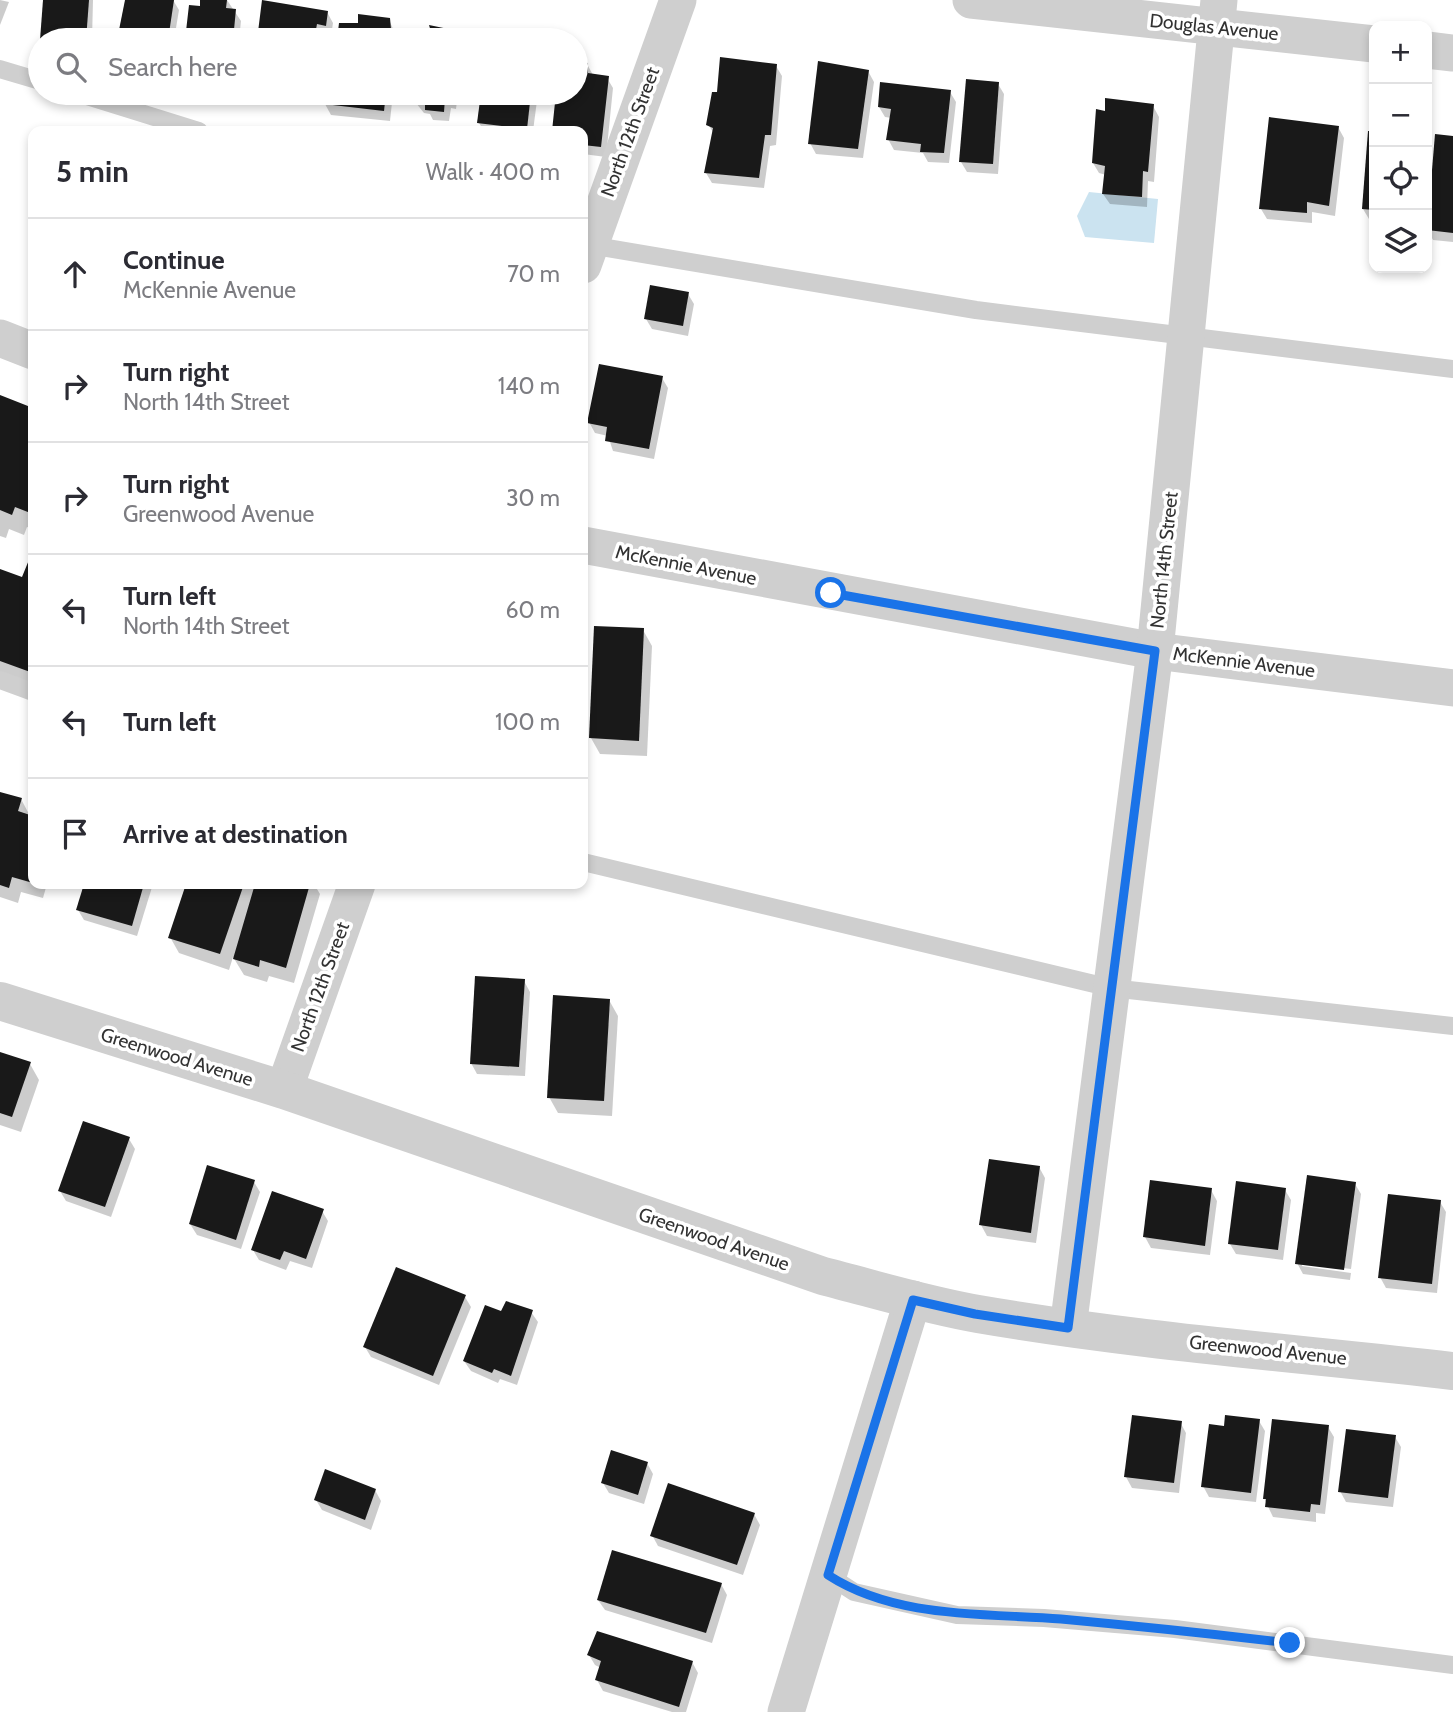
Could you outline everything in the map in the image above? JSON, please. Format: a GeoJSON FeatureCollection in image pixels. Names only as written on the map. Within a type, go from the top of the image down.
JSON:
{"type":"FeatureCollection","features":[{"type":"Feature","properties":{"kind":"street","name":"North 12th Street"},"geometry":{"type":"LineString","coordinates":[[588,246],[678,0]]}},
{"type":"Feature","properties":{"kind":"street","name":"Douglas Avenue"},"geometry":{"type":"LineString","coordinates":[[971,0],[1218,14],[1369,43]]}},
{"type":"Feature","properties":{"kind":"street","name":"North 14th Street"},"geometry":{"type":"LineString","coordinates":[[1068,1328],[1155,651],[1218,14]]}},
{"type":"Feature","properties":{"kind":"street"},"geometry":{"type":"LineString","coordinates":[[1432,51],[1453,53]]}},
{"type":"Feature","properties":{"kind":"street"},"geometry":{"type":"LineString","coordinates":[[0,338],[28,349]]}},
{"type":"Feature","properties":{"kind":"street","name":"McKennie Avenue"},"geometry":{"type":"LineString","coordinates":[[588,546],[1155,651],[1453,688]]}},
{"type":"Feature","properties":{"kind":"street","name":"North 12th Street"},"geometry":{"type":"LineString","coordinates":[[284,1090],[355,889]]}},
{"type":"Feature","properties":{"kind":"street","name":"Greenwood Avenue"},"geometry":{"type":"LineString","coordinates":[[0,1001],[284,1090],[823,1276],[913,1300],[975,1314],[1068,1328],[1453,1371]]}},
{"type":"Feature","properties":{"kind":"street"},"geometry":{"type":"LineString","coordinates":[[786,1712],[913,1300]]}},
{"type":"Feature","properties":{"kind":"lane"},"geometry":{"type":"LineString","coordinates":[[0,69],[28,77]]}},
{"type":"Feature","properties":{"kind":"lane"},"geometry":{"type":"LineString","coordinates":[[116,105],[183,126]]}},
{"type":"Feature","properties":{"kind":"lane"},"geometry":{"type":"LineString","coordinates":[[588,254],[976,310],[1453,369]]}},
{"type":"Feature","properties":{"kind":"lane"},"geometry":{"type":"LineString","coordinates":[[0,680],[28,690]]}},
{"type":"Feature","properties":{"kind":"lane"},"geometry":{"type":"LineString","coordinates":[[588,863],[1111,988],[1453,1026]]}},
{"type":"Feature","properties":{"kind":"lane"},"geometry":{"type":"LineString","coordinates":[[828,1575],[854,1592],[957,1615],[1044,1618],[1175,1629],[1453,1664]]}},
{"type":"Feature","properties":{"kind":"water"},"geometry":{"type":"Polygon","coordinates":[[[1089,192],[1158,199],[1154,243],[1085,237],[1077,216],[1089,192]]]}},
{"type":"Feature","properties":{"kind":"building"},"geometry":{"type":"Polygon","coordinates":[[[43,0],[89,0],[87,28],[41,28],[43,0]]]}},
{"type":"Feature","properties":{"kind":"building"},"geometry":{"type":"Polygon","coordinates":[[[125,0],[174,0],[170,28],[119,28],[125,0]]]}},
{"type":"Feature","properties":{"kind":"building"},"geometry":{"type":"Polygon","coordinates":[[[200,0],[227,0],[226,8],[236,9],[234,28],[186,28],[189,5],[200,6],[200,0]]]}},
{"type":"Feature","properties":{"kind":"building"},"geometry":{"type":"Polygon","coordinates":[[[262,0],[328,11],[326,26],[317,24],[316,28],[258,28],[262,0]]]}},
{"type":"Feature","properties":{"kind":"building"},"geometry":{"type":"Polygon","coordinates":[[[358,14],[390,18],[391,28],[338,28],[339,23],[358,23],[358,14]]]}},
{"type":"Feature","properties":{"kind":"building"},"geometry":{"type":"Polygon","coordinates":[[[720,57],[777,64],[771,135],[765,135],[759,178],[704,173],[713,128],[706,125],[712,92],[717,92],[720,57]]]}},
{"type":"Feature","properties":{"kind":"building"},"geometry":{"type":"Polygon","coordinates":[[[818,61],[869,70],[858,149],[808,144],[818,61]]]}},
{"type":"Feature","properties":{"kind":"building"},"geometry":{"type":"Polygon","coordinates":[[[588,73],[609,76],[601,147],[588,146],[588,126],[553,126],[555,105],[588,105],[588,73]]]}},
{"type":"Feature","properties":{"kind":"building"},"geometry":{"type":"Polygon","coordinates":[[[966,79],[999,82],[993,164],[959,162],[966,79]]]}},
{"type":"Feature","properties":{"kind":"building"},"geometry":{"type":"Polygon","coordinates":[[[880,82],[951,90],[944,153],[920,152],[921,144],[886,140],[891,109],[878,107],[880,82]]]}},
{"type":"Feature","properties":{"kind":"building"},"geometry":{"type":"Polygon","coordinates":[[[1105,98],[1154,104],[1148,172],[1143,171],[1142,197],[1102,194],[1105,166],[1092,163],[1096,109],[1105,111],[1105,98]]]}},
{"type":"Feature","properties":{"kind":"building"},"geometry":{"type":"Polygon","coordinates":[[[333,105],[385,105],[384,111],[333,105]]]}},
{"type":"Feature","properties":{"kind":"building"},"geometry":{"type":"Polygon","coordinates":[[[425,105],[444,105],[444,112],[425,110],[425,105]]]}},
{"type":"Feature","properties":{"kind":"building"},"geometry":{"type":"Polygon","coordinates":[[[479,105],[530,105],[527,126],[477,123],[479,105]]]}},
{"type":"Feature","properties":{"kind":"building"},"geometry":{"type":"Polygon","coordinates":[[[1269,117],[1339,126],[1329,206],[1307,202],[1307,213],[1259,209],[1269,117]]]}},
{"type":"Feature","properties":{"kind":"building"},"geometry":{"type":"Polygon","coordinates":[[[1368,131],[1369,131],[1369,210],[1362,209],[1368,131]]]}},
{"type":"Feature","properties":{"kind":"building"},"geometry":{"type":"Polygon","coordinates":[[[1435,134],[1453,136],[1453,233],[1432,231],[1435,134]]]}},
{"type":"Feature","properties":{"kind":"building"},"geometry":{"type":"Polygon","coordinates":[[[650,285],[689,292],[683,326],[644,319],[650,285]]]}},
{"type":"Feature","properties":{"kind":"building"},"geometry":{"type":"Polygon","coordinates":[[[599,364],[663,376],[649,449],[605,441],[607,427],[588,423],[599,364]]]}},
{"type":"Feature","properties":{"kind":"building"},"geometry":{"type":"Polygon","coordinates":[[[0,395],[28,406],[28,512],[15,507],[12,515],[0,510],[0,395]]]}},
{"type":"Feature","properties":{"kind":"building"},"geometry":{"type":"Polygon","coordinates":[[[28,562],[28,671],[0,661],[0,569],[22,577],[28,562]]]}},
{"type":"Feature","properties":{"kind":"building"},"geometry":{"type":"Polygon","coordinates":[[[594,626],[644,628],[639,741],[589,738],[594,626]]]}},
{"type":"Feature","properties":{"kind":"building"},"geometry":{"type":"Polygon","coordinates":[[[0,792],[22,798],[18,811],[28,814],[28,882],[12,877],[9,888],[0,885],[0,792]]]}},
{"type":"Feature","properties":{"kind":"building"},"geometry":{"type":"Polygon","coordinates":[[[82,889],[143,889],[132,926],[76,910],[82,889]]]}},
{"type":"Feature","properties":{"kind":"building"},"geometry":{"type":"Polygon","coordinates":[[[184,889],[242,889],[220,954],[168,938],[184,889]]]}},
{"type":"Feature","properties":{"kind":"building"},"geometry":{"type":"Polygon","coordinates":[[[254,889],[309,889],[286,968],[260,960],[259,967],[233,959],[254,889]]]}},
{"type":"Feature","properties":{"kind":"building"},"geometry":{"type":"Polygon","coordinates":[[[475,976],[525,979],[519,1067],[470,1064],[475,976]]]}},
{"type":"Feature","properties":{"kind":"building"},"geometry":{"type":"Polygon","coordinates":[[[553,995],[610,999],[604,1101],[547,1098],[553,995]]]}},
{"type":"Feature","properties":{"kind":"building"},"geometry":{"type":"Polygon","coordinates":[[[0,1052],[31,1062],[12,1117],[0,1113],[0,1052]]]}},
{"type":"Feature","properties":{"kind":"building"},"geometry":{"type":"Polygon","coordinates":[[[83,1121],[130,1137],[105,1207],[58,1191],[83,1121]]]}},
{"type":"Feature","properties":{"kind":"building"},"geometry":{"type":"Polygon","coordinates":[[[989,1159],[1040,1166],[1031,1233],[979,1225],[989,1159]]]}},
{"type":"Feature","properties":{"kind":"building"},"geometry":{"type":"Polygon","coordinates":[[[207,1165],[255,1180],[236,1240],[189,1224],[207,1165]]]}},
{"type":"Feature","properties":{"kind":"building"},"geometry":{"type":"Polygon","coordinates":[[[1307,1175],[1356,1182],[1344,1270],[1295,1264],[1307,1175]]]}},
{"type":"Feature","properties":{"kind":"building"},"geometry":{"type":"Polygon","coordinates":[[[1150,1180],[1212,1188],[1205,1246],[1143,1237],[1150,1180]]]}},
{"type":"Feature","properties":{"kind":"building"},"geometry":{"type":"Polygon","coordinates":[[[1236,1181],[1286,1188],[1278,1250],[1228,1244],[1236,1181]]]}},
{"type":"Feature","properties":{"kind":"building"},"geometry":{"type":"Polygon","coordinates":[[[272,1191],[324,1209],[306,1259],[284,1251],[280,1260],[251,1250],[272,1191]]]}},
{"type":"Feature","properties":{"kind":"building"},"geometry":{"type":"Polygon","coordinates":[[[1388,1194],[1441,1200],[1432,1284],[1378,1278],[1388,1194]]]}},
{"type":"Feature","properties":{"kind":"building"},"geometry":{"type":"Polygon","coordinates":[[[396,1267],[466,1295],[433,1376],[363,1347],[396,1267]]]}},
{"type":"Feature","properties":{"kind":"building"},"geometry":{"type":"Polygon","coordinates":[[[506,1301],[533,1310],[511,1376],[494,1369],[492,1373],[463,1361],[485,1305],[501,1311],[506,1301]]]}},
{"type":"Feature","properties":{"kind":"building"},"geometry":{"type":"Polygon","coordinates":[[[1132,1415],[1182,1421],[1174,1483],[1124,1477],[1132,1415]]]}},
{"type":"Feature","properties":{"kind":"building"},"geometry":{"type":"Polygon","coordinates":[[[1225,1415],[1260,1419],[1251,1493],[1201,1487],[1209,1424],[1224,1426],[1225,1415]]]}},
{"type":"Feature","properties":{"kind":"building"},"geometry":{"type":"Polygon","coordinates":[[[1272,1419],[1329,1425],[1320,1505],[1311,1504],[1310,1512],[1265,1507],[1266,1499],[1263,1499],[1272,1419]]]}},
{"type":"Feature","properties":{"kind":"building"},"geometry":{"type":"Polygon","coordinates":[[[1346,1429],[1396,1435],[1388,1498],[1338,1492],[1346,1429]]]}},
{"type":"Feature","properties":{"kind":"building"},"geometry":{"type":"Polygon","coordinates":[[[611,1450],[648,1462],[638,1495],[601,1483],[611,1450]]]}},
{"type":"Feature","properties":{"kind":"building"},"geometry":{"type":"Polygon","coordinates":[[[325,1469],[376,1489],[365,1520],[314,1500],[325,1469]]]}},
{"type":"Feature","properties":{"kind":"building"},"geometry":{"type":"Polygon","coordinates":[[[668,1483],[755,1513],[737,1565],[650,1536],[668,1483]]]}},
{"type":"Feature","properties":{"kind":"building"},"geometry":{"type":"Polygon","coordinates":[[[612,1550],[722,1583],[706,1633],[597,1600],[612,1550]]]}},
{"type":"Feature","properties":{"kind":"building"},"geometry":{"type":"Polygon","coordinates":[[[597,1631],[693,1661],[679,1707],[595,1680],[601,1661],[587,1655],[597,1631]]]}},
{"type":"Feature","properties":{"kind":"route"},"geometry":{"type":"LineString","coordinates":[[831,593],[1155,651],[1068,1328],[975,1314],[913,1300],[828,1575],[854,1592],[957,1615],[1044,1618],[1175,1629],[1290,1643]]}}]}
